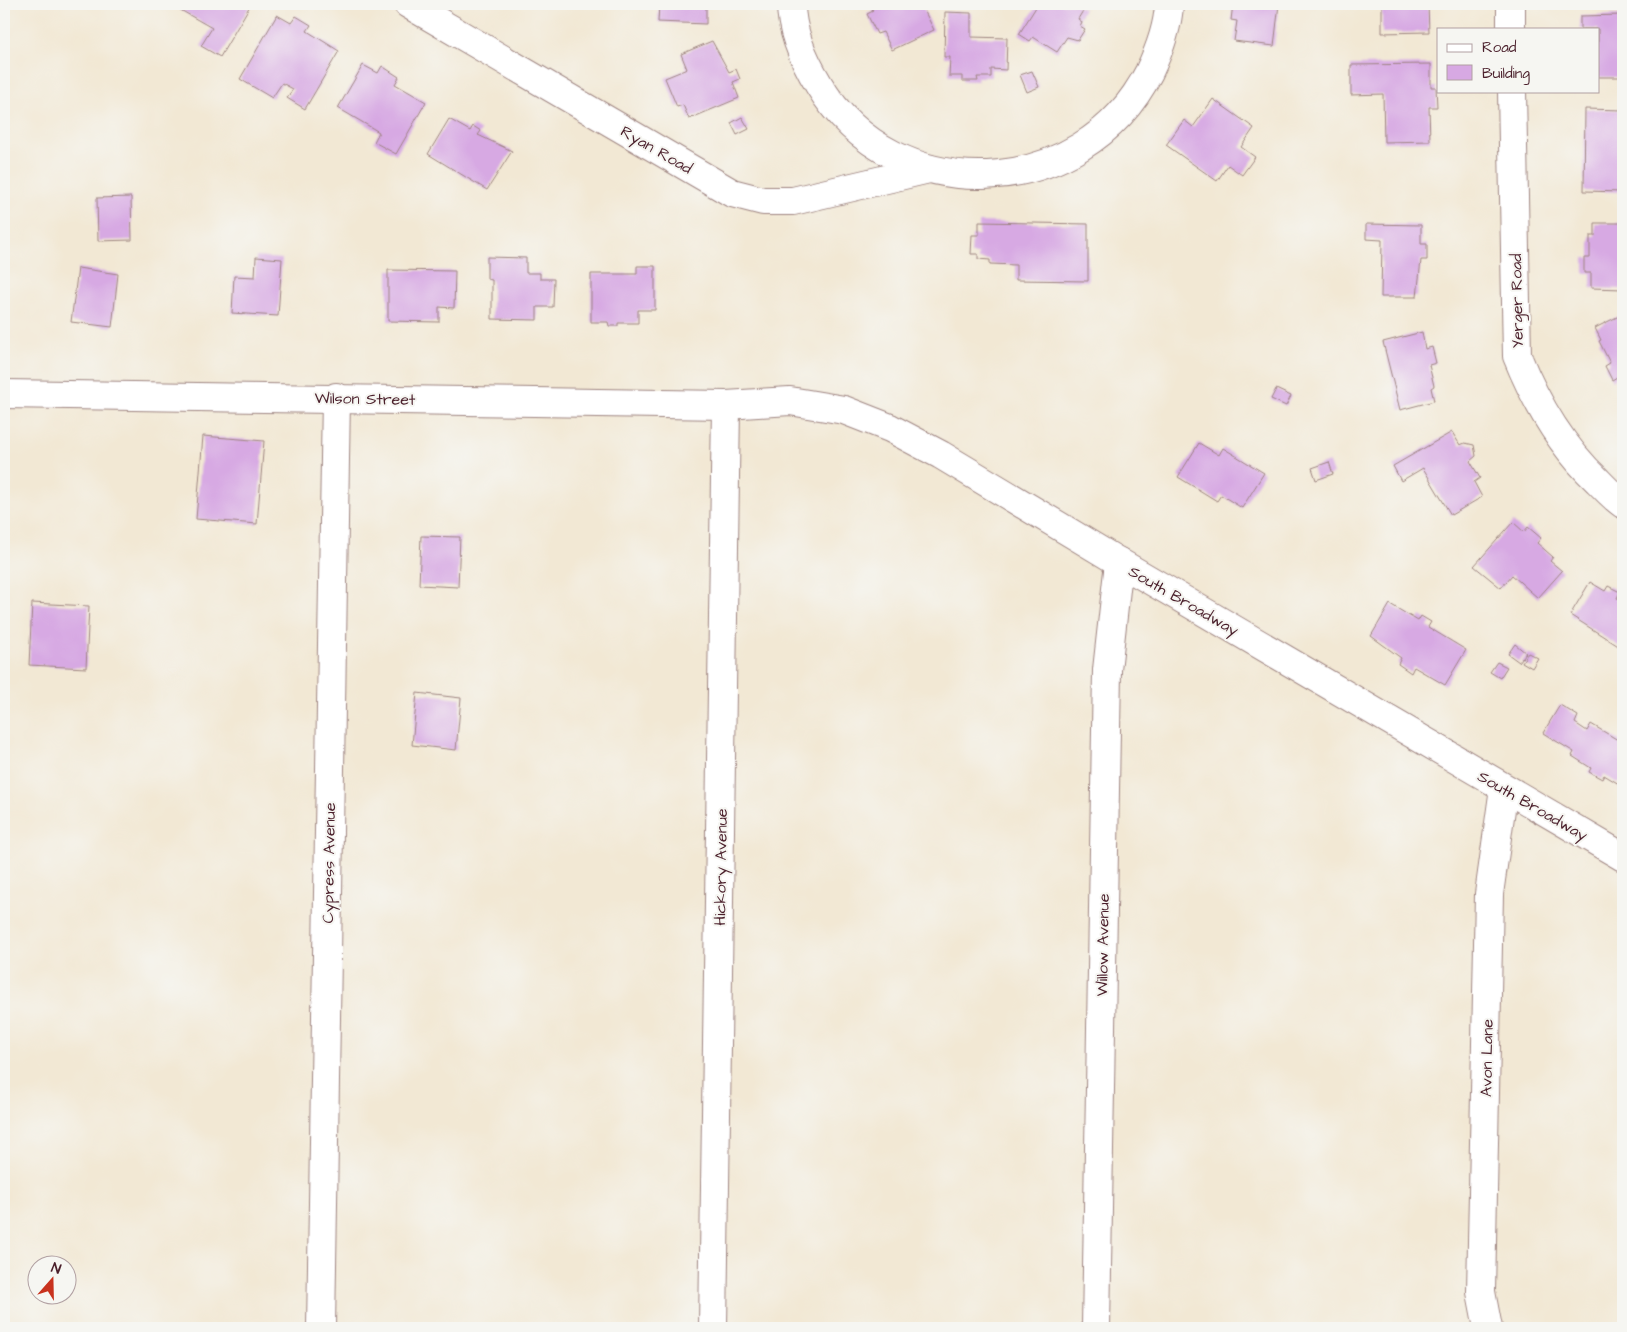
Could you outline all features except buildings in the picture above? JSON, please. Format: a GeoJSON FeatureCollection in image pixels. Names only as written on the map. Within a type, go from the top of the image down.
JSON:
{"type":"FeatureCollection","features":[{"type":"Feature","properties":{"kind":"street","name":"Ryan Road"},"geometry":{"type":"LineString","coordinates":[[408,4],[732,193],[763,201],[792,201],[929,169]]}},
{"type":"Feature","properties":{"kind":"street"},"geometry":{"type":"LineString","coordinates":[[791,4],[793,22],[806,64],[826,98],[855,130],[891,154],[929,169],[977,176],[1013,173],[1048,164],[1084,146],[1115,120],[1140,90],[1158,54],[1168,16],[1168,4]]}},
{"type":"Feature","properties":{"kind":"street"},"geometry":{"type":"LineString","coordinates":[[1511,4],[1511,28]]}},
{"type":"Feature","properties":{"kind":"street","name":"Yerger Road"},"geometry":{"type":"LineString","coordinates":[[1512,92],[1517,356],[1528,383],[1552,428],[1581,465],[1623,504]]}},
{"type":"Feature","properties":{"kind":"street","name":"Wilson Street"},"geometry":{"type":"LineString","coordinates":[[4,394],[336,397],[726,405]]}},
{"type":"Feature","properties":{"kind":"street","name":"Cypress Avenue"},"geometry":{"type":"LineString","coordinates":[[321,1328],[336,397]]}},
{"type":"Feature","properties":{"kind":"street","name":"South Broadway"},"geometry":{"type":"LineString","coordinates":[[726,405],[790,401],[844,410],[890,428],[941,455],[1623,857]]}},
{"type":"Feature","properties":{"kind":"street","name":"Hickory Avenue"},"geometry":{"type":"LineString","coordinates":[[713,1328],[726,405]]}},
{"type":"Feature","properties":{"kind":"street","name":"Willow Avenue"},"geometry":{"type":"LineString","coordinates":[[1096,1328],[1107,670],[1120,562]]}},
{"type":"Feature","properties":{"kind":"street","name":"Avon Lane"},"geometry":{"type":"LineString","coordinates":[[1488,1328],[1481,1292],[1489,894],[1504,788]]}}]}
